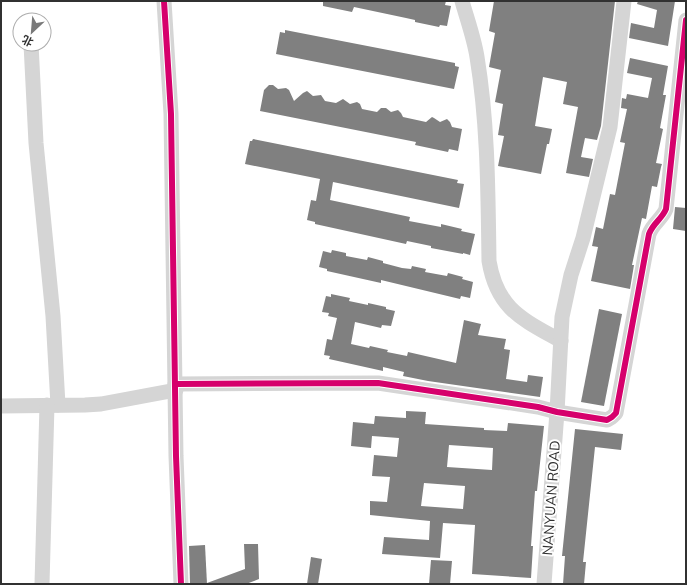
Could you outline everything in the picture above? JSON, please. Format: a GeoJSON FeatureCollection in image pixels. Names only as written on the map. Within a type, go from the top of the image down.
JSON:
{"type":"FeatureCollection","features":[{"type":"Feature","properties":{"kind":"street"},"geometry":{"type":"LineString","coordinates":[[164,1],[171,114],[176,456],[181,584]]}},
{"type":"Feature","properties":{"kind":"street"},"geometry":{"type":"LineString","coordinates":[[462,1],[477,56],[484,116],[488,189],[489,261],[491,272],[499,294],[514,312],[523,320],[561,341]]}},
{"type":"Feature","properties":{"kind":"street","name":"NANYUAN ROAD"},"geometry":{"type":"LineString","coordinates":[[544,584],[561,341],[566,294],[576,256],[583,238],[610,127],[624,1]]}},
{"type":"Feature","properties":{"kind":"street"},"geometry":{"type":"LineString","coordinates":[[1,406],[101,404],[175,387],[378,383],[538,407],[557,412],[607,420],[612,418],[616,413],[649,234],[653,226],[662,217],[666,208],[686,20]]}},
{"type":"Feature","properties":{"kind":"street"},"geometry":{"type":"LineString","coordinates":[[31,52],[36,143],[53,316],[52,405],[42,584]]}},
{"type":"Feature","properties":{"kind":"building"},"geometry":{"type":"Polygon","coordinates":[[[323,1],[446,1],[445,5],[451,6],[447,26],[440,25],[439,27],[415,22],[415,20],[354,7],[352,12],[323,6],[323,1]]]}},
{"type":"Feature","properties":{"kind":"building"},"geometry":{"type":"Polygon","coordinates":[[[494,1],[615,1],[601,126],[597,140],[585,138],[581,157],[593,159],[589,177],[566,173],[578,107],[563,104],[567,82],[543,77],[535,126],[552,129],[549,144],[547,144],[541,174],[498,166],[504,136],[498,135],[503,104],[495,102],[501,70],[489,67],[495,33],[489,31],[494,1]]]}},
{"type":"Feature","properties":{"kind":"building"},"geometry":{"type":"Polygon","coordinates":[[[638,1],[675,1],[668,46],[629,38],[631,23],[654,28],[657,10],[637,4],[638,1]]]}},
{"type":"Feature","properties":{"kind":"building"},"geometry":{"type":"Polygon","coordinates":[[[285,30],[455,63],[455,66],[459,67],[454,89],[276,54],[280,32],[285,33],[285,30]]]}},
{"type":"Feature","properties":{"kind":"building"},"geometry":{"type":"Polygon","coordinates":[[[630,58],[668,66],[663,95],[666,95],[660,128],[663,129],[656,163],[662,164],[657,187],[652,186],[646,219],[642,218],[632,265],[634,265],[630,289],[591,281],[598,247],[592,246],[596,227],[603,229],[610,194],[615,195],[625,143],[620,142],[627,109],[621,108],[622,98],[626,99],[627,94],[648,98],[652,78],[627,73],[630,58]]]}},
{"type":"Feature","properties":{"kind":"building"},"geometry":{"type":"Polygon","coordinates":[[[269,85],[273,85],[278,89],[286,88],[289,90],[294,101],[307,91],[313,96],[321,95],[325,101],[336,103],[343,99],[350,104],[357,102],[360,104],[362,109],[377,112],[381,108],[386,108],[391,112],[398,110],[403,117],[426,122],[432,117],[440,122],[447,119],[452,127],[462,129],[458,151],[449,149],[448,152],[415,145],[416,142],[260,111],[264,90],[269,85]]]}},
{"type":"Feature","properties":{"kind":"building"},"geometry":{"type":"Polygon","coordinates":[[[253,139],[458,180],[457,183],[464,184],[459,208],[333,182],[330,200],[410,217],[409,221],[441,227],[441,224],[475,234],[470,255],[431,248],[431,246],[407,241],[406,244],[315,224],[315,222],[307,220],[311,200],[316,201],[320,179],[245,164],[250,141],[253,139]]]}},
{"type":"Feature","properties":{"kind":"building"},"geometry":{"type":"Polygon","coordinates":[[[675,207],[686,208],[686,231],[673,229],[675,207]]]}},
{"type":"Feature","properties":{"kind":"building"},"geometry":{"type":"Polygon","coordinates":[[[332,250],[346,253],[346,256],[367,260],[368,257],[402,268],[411,269],[412,266],[426,269],[425,272],[447,276],[448,273],[463,277],[462,279],[473,282],[470,298],[461,296],[460,299],[381,280],[381,283],[327,271],[327,269],[319,267],[323,251],[331,253],[332,250]]]}},
{"type":"Feature","properties":{"kind":"building"},"geometry":{"type":"Polygon","coordinates":[[[331,294],[350,298],[349,301],[368,305],[368,303],[386,307],[386,309],[395,311],[391,326],[382,325],[381,328],[355,322],[351,344],[369,348],[370,346],[388,350],[387,352],[407,356],[408,352],[456,363],[464,320],[481,324],[478,335],[506,339],[504,349],[510,350],[506,379],[527,382],[528,375],[543,377],[540,397],[428,381],[403,376],[404,372],[383,367],[383,371],[329,359],[330,356],[324,355],[327,339],[332,340],[337,318],[328,316],[329,313],[322,312],[326,296],[331,297],[331,294]]]}},
{"type":"Feature","properties":{"kind":"building"},"geometry":{"type":"Polygon","coordinates":[[[599,309],[622,314],[604,406],[581,402],[599,309]]]}},
{"type":"Feature","properties":{"kind":"building"},"geometry":{"type":"Polygon","coordinates":[[[406,411],[426,412],[425,424],[484,428],[484,430],[507,431],[508,423],[544,426],[537,491],[535,491],[531,546],[533,546],[531,578],[472,574],[475,525],[443,523],[440,558],[382,554],[384,537],[429,540],[430,521],[370,515],[370,501],[387,502],[390,477],[372,476],[374,455],[397,457],[399,438],[372,436],[371,448],[351,446],[353,422],[374,424],[375,416],[406,418],[406,411]],[[449,445],[447,467],[492,470],[493,448],[449,445]],[[424,483],[421,506],[463,509],[465,486],[424,483]]]}},
{"type":"Feature","properties":{"kind":"building"},"geometry":{"type":"Polygon","coordinates":[[[575,429],[623,434],[621,450],[595,447],[583,562],[586,562],[584,584],[563,584],[565,556],[562,556],[575,429]]]}},
{"type":"Feature","properties":{"kind":"building"},"geometry":{"type":"Polygon","coordinates":[[[244,544],[258,544],[259,579],[246,584],[207,584],[245,569],[244,544]]]}},
{"type":"Feature","properties":{"kind":"building"},"geometry":{"type":"Polygon","coordinates":[[[205,545],[207,584],[190,584],[189,546],[205,545]]]}},
{"type":"Feature","properties":{"kind":"building"},"geometry":{"type":"Polygon","coordinates":[[[311,557],[322,559],[318,584],[307,584],[311,557]]]}},
{"type":"Feature","properties":{"kind":"building"},"geometry":{"type":"Polygon","coordinates":[[[431,560],[452,561],[450,584],[429,584],[431,560]]]}},
{"type":"Feature","properties":{"kind":"cycle path"},"geometry":{"type":"LineString","coordinates":[[164,1],[171,114],[176,456],[181,584]]}},
{"type":"Feature","properties":{"kind":"cycle path"},"geometry":{"type":"LineString","coordinates":[[175,384],[378,383],[538,407],[557,412],[607,420],[612,417],[616,413],[649,234],[666,209],[686,20]]}}]}
